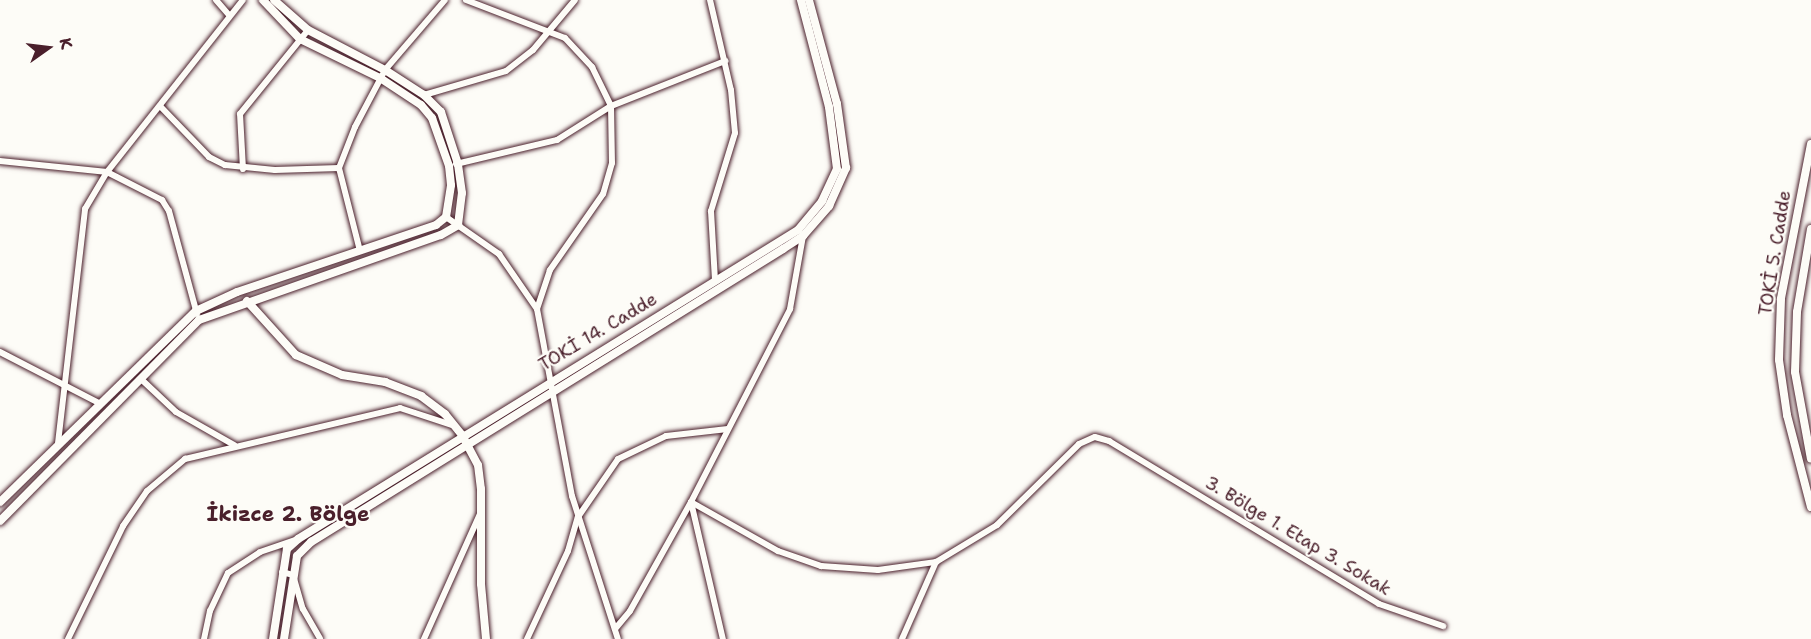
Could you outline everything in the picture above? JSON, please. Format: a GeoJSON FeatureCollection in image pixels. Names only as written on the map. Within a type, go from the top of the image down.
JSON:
{"type":"FeatureCollection","features":[{"type":"Feature","properties":{"kind":"main road"},"geometry":{"type":"LineString","coordinates":[[0,521],[199,320],[247,301],[441,235],[458,225],[462,193],[458,164],[441,112],[424,95],[382,74],[300,39],[262,0]]}},
{"type":"Feature","properties":{"kind":"main road"},"geometry":{"type":"LineString","coordinates":[[0,502],[196,310],[237,292],[436,225],[446,217],[451,185],[449,166],[432,118],[421,105],[382,74],[308,30],[274,0]]}},
{"type":"Feature","properties":{"kind":"main road","name":"TOKİ 14. Cadde"},"geometry":{"type":"LineString","coordinates":[[273,639],[287,549],[298,539],[465,439],[798,230],[822,201],[837,169],[829,107],[801,0]]}},
{"type":"Feature","properties":{"kind":"main road","name":"TOKİ 14. Cadde"},"geometry":{"type":"LineString","coordinates":[[551,385],[803,236],[829,206],[846,168],[837,104],[809,0]]}},
{"type":"Feature","properties":{"kind":"main road","name":"TOKİ 5. Cadde"},"geometry":{"type":"LineString","coordinates":[[1811,144],[1781,299],[1779,360],[1787,415],[1811,507]]}},
{"type":"Feature","properties":{"kind":"main road","name":"TOKİ 5. Cadde"},"geometry":{"type":"LineString","coordinates":[[1811,229],[1797,312],[1795,372],[1811,459]]}},
{"type":"Feature","properties":{"kind":"main road","name":"TOKİ 14. Cadde"},"geometry":{"type":"LineString","coordinates":[[284,639],[297,556],[311,542],[465,439]]}},
{"type":"Feature","properties":{"kind":"street"},"geometry":{"type":"LineString","coordinates":[[216,0],[229,15]]}},
{"type":"Feature","properties":{"kind":"street"},"geometry":{"type":"LineString","coordinates":[[58,443],[85,209],[107,172],[243,0]]}},
{"type":"Feature","properties":{"kind":"street"},"geometry":{"type":"LineString","coordinates":[[360,251],[339,168],[382,74],[445,0]]}},
{"type":"Feature","properties":{"kind":"street"},"geometry":{"type":"LineString","coordinates":[[466,0],[551,30],[582,53],[611,106],[612,163],[603,194],[550,270],[537,309]]}},
{"type":"Feature","properties":{"kind":"street"},"geometry":{"type":"LineString","coordinates":[[424,95],[506,71],[551,30],[575,0]]}},
{"type":"Feature","properties":{"kind":"street"},"geometry":{"type":"LineString","coordinates":[[710,0],[725,61],[735,133],[711,211],[716,280]]}},
{"type":"Feature","properties":{"kind":"street"},"geometry":{"type":"LineString","coordinates":[[243,169],[240,114],[308,30]]}},
{"type":"Feature","properties":{"kind":"street"},"geometry":{"type":"LineString","coordinates":[[449,166],[557,140],[611,106],[725,61]]}},
{"type":"Feature","properties":{"kind":"street"},"geometry":{"type":"LineString","coordinates":[[160,106],[209,157],[243,169],[339,168]]}},
{"type":"Feature","properties":{"kind":"street"},"geometry":{"type":"LineString","coordinates":[[0,161],[107,172],[165,206],[199,320]]}},
{"type":"Feature","properties":{"kind":"street"},"geometry":{"type":"LineString","coordinates":[[446,217],[499,254],[537,309],[578,516],[618,639]]}},
{"type":"Feature","properties":{"kind":"street"},"geometry":{"type":"LineString","coordinates":[[615,629],[630,611],[691,502],[790,309],[803,236]]}},
{"type":"Feature","properties":{"kind":"street"},"geometry":{"type":"LineString","coordinates":[[247,301],[296,355],[342,375],[403,388],[421,396],[454,425],[465,439],[478,465],[486,639]]}},
{"type":"Feature","properties":{"kind":"street"},"geometry":{"type":"LineString","coordinates":[[0,352],[99,403]]}},
{"type":"Feature","properties":{"kind":"street"},"geometry":{"type":"LineString","coordinates":[[141,379],[176,412],[234,445]]}},
{"type":"Feature","properties":{"kind":"street"},"geometry":{"type":"LineString","coordinates":[[68,639],[123,526],[147,491],[185,459],[234,445],[400,408],[454,425]]}},
{"type":"Feature","properties":{"kind":"street"},"geometry":{"type":"LineString","coordinates":[[527,639],[568,551],[578,516],[618,459],[666,436],[728,429]]}},
{"type":"Feature","properties":{"kind":"street","name":"3. Bölge 1. Etap 3. Sokak"},"geometry":{"type":"LineString","coordinates":[[936,562],[997,525],[1078,444],[1095,437],[1109,441],[1142,460],[1379,604],[1443,626]]}},
{"type":"Feature","properties":{"kind":"street"},"geometry":{"type":"LineString","coordinates":[[691,502],[768,546],[821,566],[878,570],[936,562]]}},
{"type":"Feature","properties":{"kind":"street"},"geometry":{"type":"LineString","coordinates":[[691,502],[723,639]]}},
{"type":"Feature","properties":{"kind":"street"},"geometry":{"type":"LineString","coordinates":[[424,639],[480,514]]}},
{"type":"Feature","properties":{"kind":"street"},"geometry":{"type":"LineString","coordinates":[[204,639],[210,611],[228,573],[260,552],[298,539]]}},
{"type":"Feature","properties":{"kind":"street"},"geometry":{"type":"LineString","coordinates":[[902,639],[936,562]]}},
{"type":"Feature","properties":{"kind":"street"},"geometry":{"type":"LineString","coordinates":[[282,572],[293,575],[303,609],[320,639]]}},
{"type":"Feature","properties":{"kind":"district","name":"İkizce 2. Bölge"},"geometry":{"type":"Point","coordinates":[288,514]}}]}
